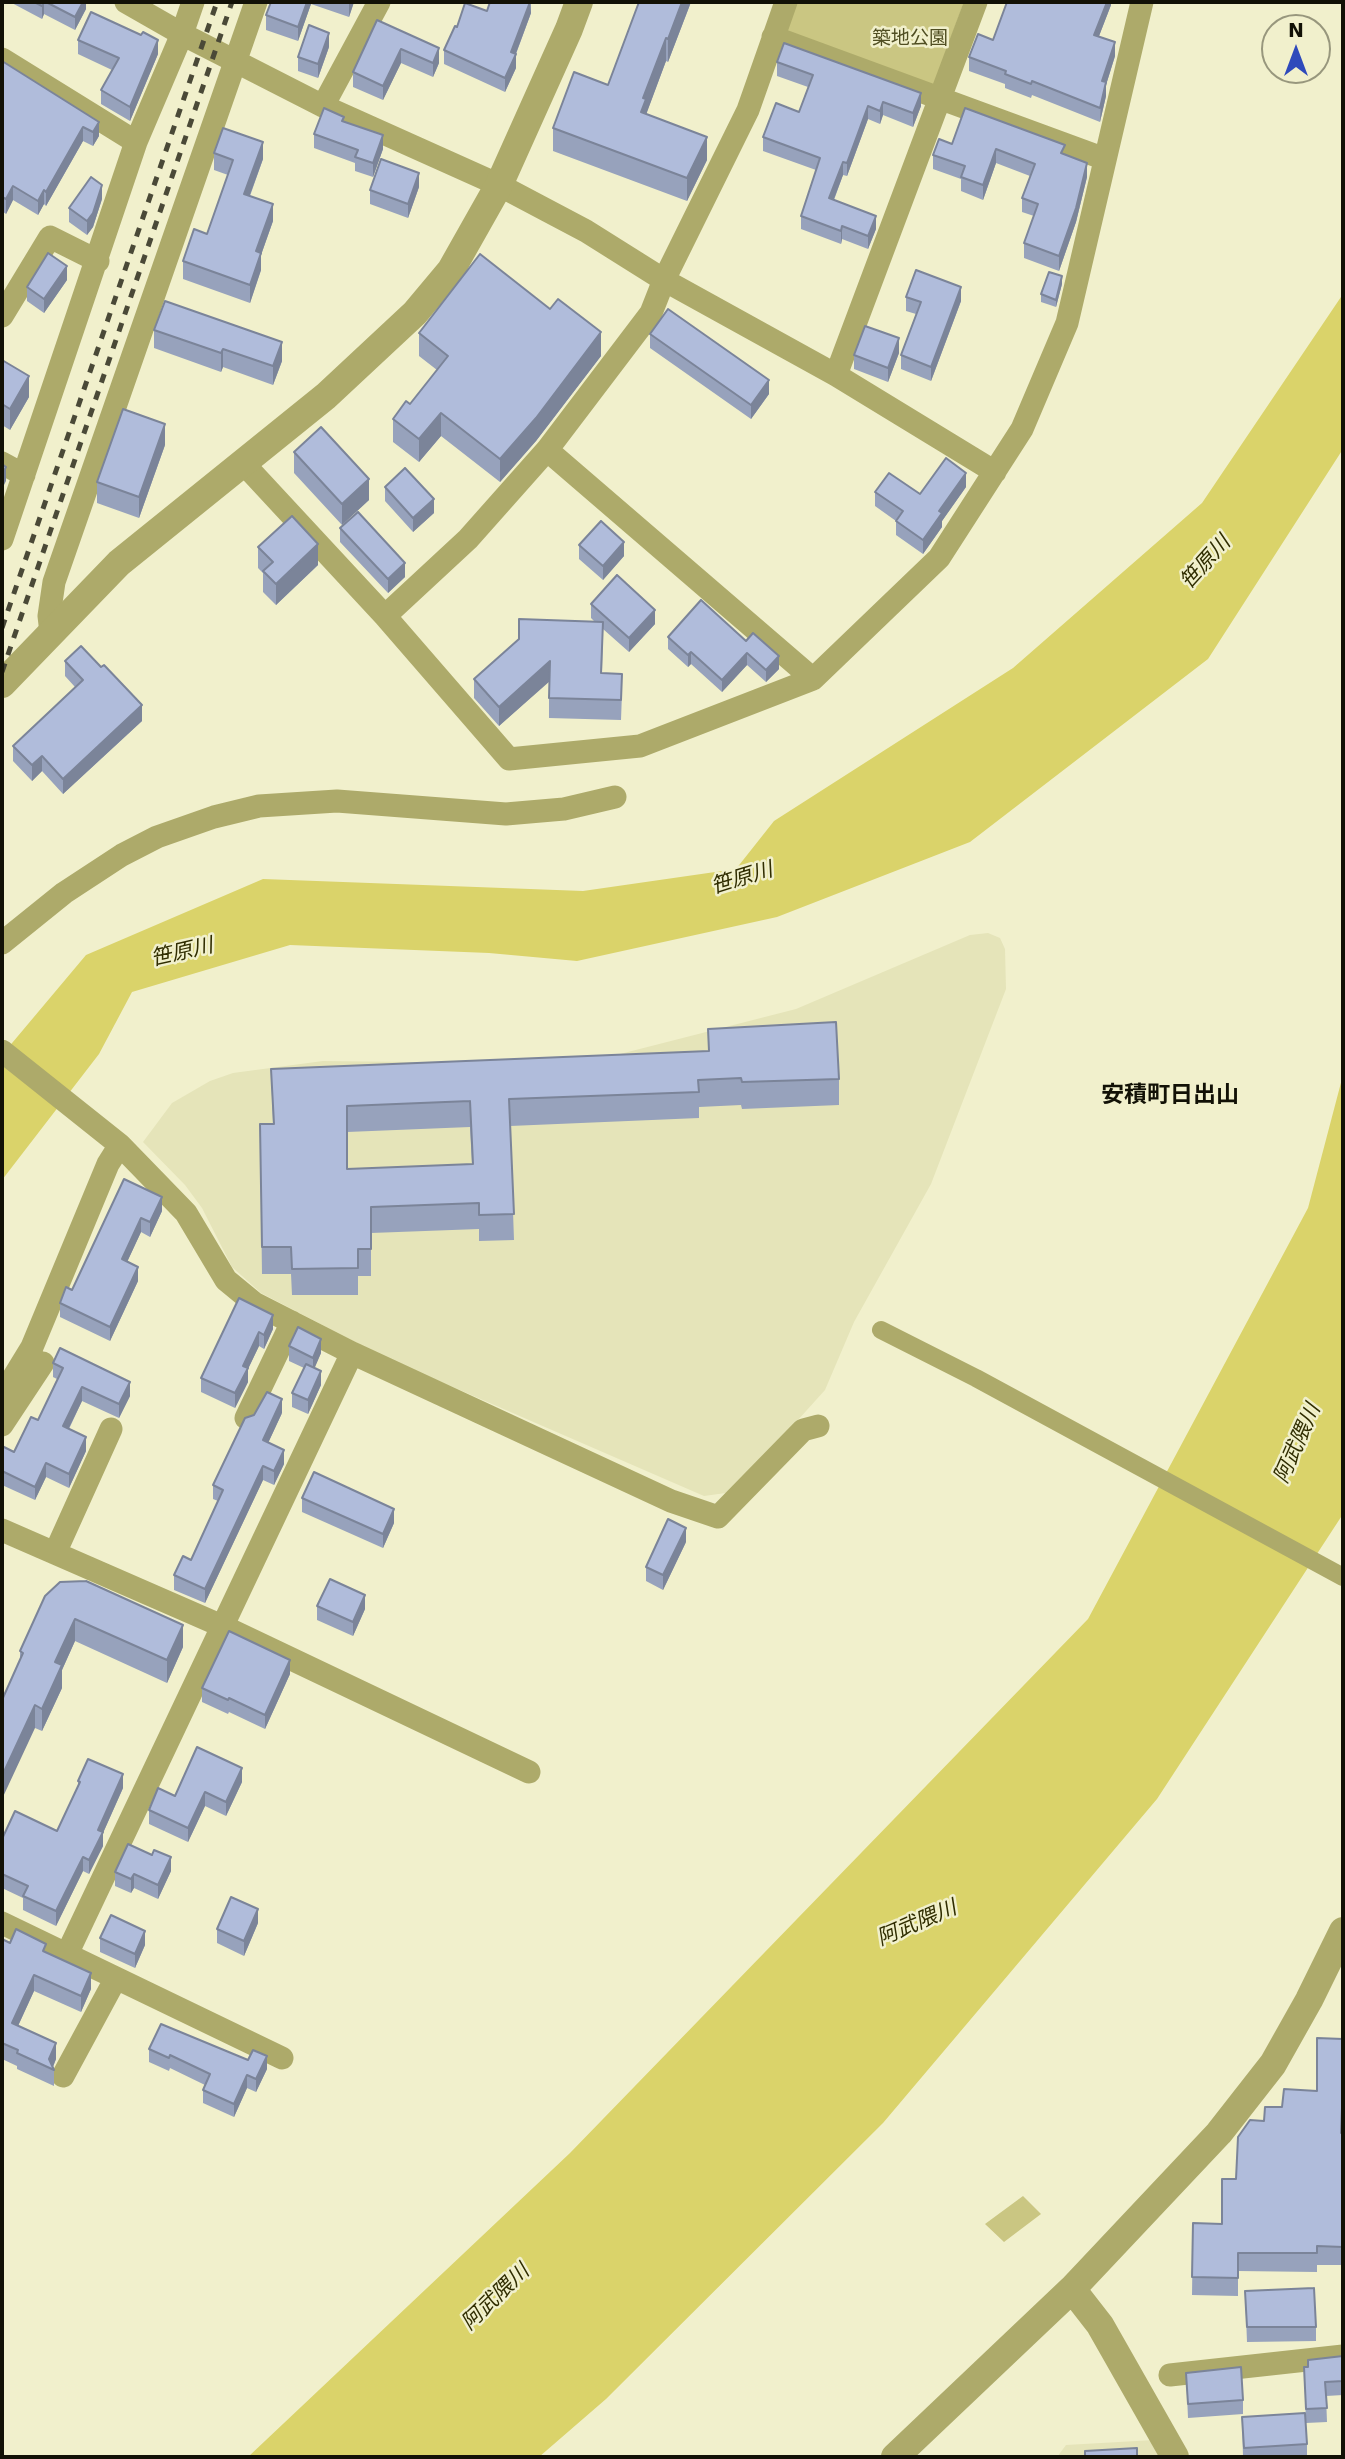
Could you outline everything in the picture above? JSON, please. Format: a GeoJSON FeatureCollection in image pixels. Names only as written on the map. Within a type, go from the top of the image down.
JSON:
{"type":"FeatureCollection","features":[{"type":"Feature","properties":{"kind":"street"},"geometry":{"type":"LineString","coordinates":[[126,2],[182,34],[323,106],[499,186],[586,231],[664,280],[836,375],[995,471]]}},
{"type":"Feature","properties":{"kind":"street"},"geometry":{"type":"LineString","coordinates":[[2,539],[136,142],[193,2]]}},
{"type":"Feature","properties":{"kind":"street"},"geometry":{"type":"LineString","coordinates":[[51,633],[49,616],[54,582],[256,2]]}},
{"type":"Feature","properties":{"kind":"street"},"geometry":{"type":"LineString","coordinates":[[323,106],[379,2]]}},
{"type":"Feature","properties":{"kind":"street"},"geometry":{"type":"LineString","coordinates":[[2,684],[119,563],[326,396],[415,313],[450,270],[499,186],[579,2]]}},
{"type":"Feature","properties":{"kind":"street"},"geometry":{"type":"LineString","coordinates":[[385,616],[468,539],[547,450],[651,313],[664,280],[748,110],[786,2]]}},
{"type":"Feature","properties":{"kind":"street"},"geometry":{"type":"LineString","coordinates":[[836,375],[976,2]]}},
{"type":"Feature","properties":{"kind":"street"},"geometry":{"type":"LineString","coordinates":[[244,464],[385,616],[509,759],[640,746],[813,679],[939,558],[1022,429],[1067,323],[1142,2]]}},
{"type":"Feature","properties":{"kind":"street"},"geometry":{"type":"LineString","coordinates":[[773,37],[1105,159]]}},
{"type":"Feature","properties":{"kind":"street"},"geometry":{"type":"LineString","coordinates":[[2,59],[136,142]]}},
{"type":"Feature","properties":{"kind":"street"},"geometry":{"type":"LineString","coordinates":[[2,316],[50,237],[98,261]]}},
{"type":"Feature","properties":{"kind":"street"},"geometry":{"type":"LineString","coordinates":[[547,450],[813,679]]}},
{"type":"Feature","properties":{"kind":"street"},"geometry":{"type":"LineString","coordinates":[[2,463],[24,475]]}},
{"type":"Feature","properties":{"kind":"street"},"geometry":{"type":"LineString","coordinates":[[2,943],[64,893],[122,855],[157,837],[214,817],[259,806],[337,801],[506,814],[564,809],[615,797]]}},
{"type":"Feature","properties":{"kind":"street"},"geometry":{"type":"LineString","coordinates":[[2,1051],[115,1141],[186,1213],[226,1280],[254,1303],[352,1353],[671,1501],[718,1517],[803,1430],[818,1426]]}},
{"type":"Feature","properties":{"kind":"street"},"geometry":{"type":"LineString","coordinates":[[2,1396],[32,1347],[108,1164],[115,1141]]}},
{"type":"Feature","properties":{"kind":"street"},"geometry":{"type":"LineString","coordinates":[[246,1418],[292,1322]]}},
{"type":"Feature","properties":{"kind":"street"},"geometry":{"type":"LineString","coordinates":[[881,1330],[976,1378],[1343,1577]]}},
{"type":"Feature","properties":{"kind":"street"},"geometry":{"type":"LineString","coordinates":[[66,1954],[352,1353]]}},
{"type":"Feature","properties":{"kind":"street"},"geometry":{"type":"LineString","coordinates":[[2,1425],[43,1363]]}},
{"type":"Feature","properties":{"kind":"street"},"geometry":{"type":"LineString","coordinates":[[55,1553],[111,1429]]}},
{"type":"Feature","properties":{"kind":"street"},"geometry":{"type":"LineString","coordinates":[[2,1530],[222,1626],[529,1772]]}},
{"type":"Feature","properties":{"kind":"street"},"geometry":{"type":"LineString","coordinates":[[2,1923],[282,2058]]}},
{"type":"Feature","properties":{"kind":"street"},"geometry":{"type":"LineString","coordinates":[[895,2457],[1072,2290],[1219,2133],[1273,2064],[1341,1944]]}},
{"type":"Feature","properties":{"kind":"street"},"geometry":{"type":"LineString","coordinates":[[63,2076],[116,1978]]}},
{"type":"Feature","properties":{"kind":"street"},"geometry":{"type":"LineString","coordinates":[[1072,2290],[1100,2325],[1175,2457]]}},
{"type":"Feature","properties":{"kind":"street"},"geometry":{"type":"LineString","coordinates":[[1170,2375],[1343,2356]]}},
{"type":"Feature","properties":{"kind":"shaded area"},"geometry":{"type":"Polygon","coordinates":[[[988,933],[1000,938],[1005,949],[1006,989],[931,1184],[854,1322],[825,1390],[733,1492],[704,1496],[386,1358],[261,1293],[232,1267],[202,1208],[185,1185],[143,1142],[172,1103],[210,1081],[233,1073],[323,1061],[581,1064],[796,1009],[970,935],[988,933]]]}},
{"type":"Feature","properties":{"kind":"shaded area"},"geometry":{"type":"Polygon","coordinates":[[[1154,2440],[1162,2457],[1057,2457],[1066,2445],[1154,2440]]]}},
{"type":"Feature","properties":{"kind":"green space","name":"築地公園"},"geometry":{"type":"Polygon","coordinates":[[[792,2],[964,2],[933,87],[780,33],[792,2]]]}},
{"type":"Feature","properties":{"kind":"green space"},"geometry":{"type":"Polygon","coordinates":[[[1023,2196],[1041,2214],[1004,2242],[985,2224],[1023,2196]]]}},
{"type":"Feature","properties":{"kind":"water","name":"笹原川"},"geometry":{"type":"Polygon","coordinates":[[[1343,294],[1343,449],[1208,659],[970,842],[777,917],[577,961],[489,953],[290,945],[132,992],[99,1054],[2,1180],[2,1055],[86,955],[263,879],[583,891],[736,869],[774,821],[1013,668],[1202,503],[1343,294]]]}},
{"type":"Feature","properties":{"kind":"water","name":"阿武隈川"},"geometry":{"type":"Polygon","coordinates":[[[1343,1075],[1343,1514],[1157,1799],[883,2123],[606,2399],[539,2457],[248,2457],[570,2153],[1088,1619],[1308,1208],[1343,1075]]]}},
{"type":"Feature","properties":{"kind":"building"},"geometry":{"type":"Polygon","coordinates":[[[46,2],[83,2],[75,17],[46,2]]]}},
{"type":"Feature","properties":{"kind":"building"},"geometry":{"type":"Polygon","coordinates":[[[271,2],[307,2],[298,27],[266,15],[271,2]]]}},
{"type":"Feature","properties":{"kind":"building"},"geometry":{"type":"Polygon","coordinates":[[[490,2],[530,2],[511,52],[516,54],[505,78],[444,50],[455,26],[457,27],[465,3],[487,11],[490,2]]]}},
{"type":"Feature","properties":{"kind":"building"},"geometry":{"type":"Polygon","coordinates":[[[639,2],[682,2],[643,98],[646,99],[641,112],[707,137],[687,178],[553,128],[574,72],[608,85],[639,2]]]}},
{"type":"Feature","properties":{"kind":"building"},"geometry":{"type":"Polygon","coordinates":[[[1007,2],[1107,2],[1094,35],[1115,42],[1102,81],[1106,82],[1100,108],[1032,81],[1031,84],[1005,74],[1006,71],[969,57],[978,34],[993,40],[1007,2]]]}},
{"type":"Feature","properties":{"kind":"building"},"geometry":{"type":"Polygon","coordinates":[[[91,12],[158,40],[130,107],[101,90],[119,58],[78,40],[91,12]]]}},
{"type":"Feature","properties":{"kind":"building"},"geometry":{"type":"Polygon","coordinates":[[[377,20],[439,48],[433,63],[401,49],[383,86],[353,72],[377,20]]]}},
{"type":"Feature","properties":{"kind":"building"},"geometry":{"type":"Polygon","coordinates":[[[309,25],[329,33],[318,64],[298,57],[309,25]]]}},
{"type":"Feature","properties":{"kind":"building"},"geometry":{"type":"Polygon","coordinates":[[[784,43],[921,93],[913,113],[883,102],[880,111],[868,106],[847,163],[843,162],[829,198],[876,216],[868,236],[842,226],[841,231],[801,216],[820,158],[763,137],[776,103],[799,112],[813,75],[777,62],[784,43]]]}},
{"type":"Feature","properties":{"kind":"building"},"geometry":{"type":"Polygon","coordinates":[[[2,61],[99,122],[93,132],[83,127],[46,192],[44,190],[38,201],[13,186],[6,199],[2,197],[2,61]]]}},
{"type":"Feature","properties":{"kind":"building"},"geometry":{"type":"Polygon","coordinates":[[[324,108],[344,117],[342,121],[383,135],[373,163],[355,157],[358,150],[314,134],[324,108]]]}},
{"type":"Feature","properties":{"kind":"building"},"geometry":{"type":"Polygon","coordinates":[[[965,108],[1065,145],[1061,153],[1087,163],[1076,208],[1059,256],[1024,243],[1038,204],[1022,198],[1035,164],[996,149],[983,185],[961,177],[965,166],[933,155],[939,139],[952,144],[965,108]]]}},
{"type":"Feature","properties":{"kind":"building"},"geometry":{"type":"Polygon","coordinates":[[[223,128],[263,142],[244,194],[273,204],[256,251],[261,253],[250,285],[183,261],[194,229],[207,234],[233,160],[214,153],[223,128]]]}},
{"type":"Feature","properties":{"kind":"building"},"geometry":{"type":"Polygon","coordinates":[[[381,159],[419,173],[408,204],[370,190],[381,159]]]}},
{"type":"Feature","properties":{"kind":"building"},"geometry":{"type":"Polygon","coordinates":[[[91,177],[102,185],[93,213],[87,221],[69,208],[91,177]]]}},
{"type":"Feature","properties":{"kind":"building"},"geometry":{"type":"Polygon","coordinates":[[[48,253],[67,266],[44,299],[27,287],[48,253]]]}},
{"type":"Feature","properties":{"kind":"building"},"geometry":{"type":"Polygon","coordinates":[[[480,254],[550,309],[558,299],[601,332],[536,418],[500,459],[441,413],[419,439],[393,419],[406,401],[410,404],[448,356],[419,333],[480,254]]]}},
{"type":"Feature","properties":{"kind":"building"},"geometry":{"type":"Polygon","coordinates":[[[916,270],[961,287],[931,367],[901,355],[921,302],[906,297],[916,270]]]}},
{"type":"Feature","properties":{"kind":"building"},"geometry":{"type":"Polygon","coordinates":[[[1049,272],[1062,276],[1056,300],[1041,294],[1049,272]]]}},
{"type":"Feature","properties":{"kind":"building"},"geometry":{"type":"Polygon","coordinates":[[[165,301],[282,342],[273,366],[223,349],[221,353],[154,330],[165,301]]]}},
{"type":"Feature","properties":{"kind":"building"},"geometry":{"type":"Polygon","coordinates":[[[668,309],[769,380],[751,405],[650,334],[668,309]]]}},
{"type":"Feature","properties":{"kind":"building"},"geometry":{"type":"Polygon","coordinates":[[[865,326],[899,338],[888,368],[854,355],[865,326]]]}},
{"type":"Feature","properties":{"kind":"building"},"geometry":{"type":"Polygon","coordinates":[[[2,360],[29,376],[10,409],[2,404],[2,360]]]}},
{"type":"Feature","properties":{"kind":"building"},"geometry":{"type":"Polygon","coordinates":[[[123,409],[165,424],[139,497],[97,482],[123,409]]]}},
{"type":"Feature","properties":{"kind":"building"},"geometry":{"type":"Polygon","coordinates":[[[321,427],[369,479],[342,504],[294,452],[321,427]]]}},
{"type":"Feature","properties":{"kind":"building"},"geometry":{"type":"Polygon","coordinates":[[[946,458],[966,473],[939,511],[942,513],[923,540],[896,521],[903,511],[875,492],[889,473],[920,494],[946,458]]]}},
{"type":"Feature","properties":{"kind":"building"},"geometry":{"type":"Polygon","coordinates":[[[405,468],[434,499],[413,518],[385,487],[405,468]]]}},
{"type":"Feature","properties":{"kind":"building"},"geometry":{"type":"Polygon","coordinates":[[[358,512],[405,563],[388,579],[340,528],[358,512]]]}},
{"type":"Feature","properties":{"kind":"building"},"geometry":{"type":"Polygon","coordinates":[[[292,516],[318,544],[276,584],[263,571],[273,562],[258,547],[292,516]]]}},
{"type":"Feature","properties":{"kind":"building"},"geometry":{"type":"Polygon","coordinates":[[[601,521],[624,542],[603,566],[579,545],[601,521]]]}},
{"type":"Feature","properties":{"kind":"building"},"geometry":{"type":"Polygon","coordinates":[[[617,575],[655,610],[629,638],[591,604],[617,575]]]}},
{"type":"Feature","properties":{"kind":"building"},"geometry":{"type":"Polygon","coordinates":[[[701,600],[746,641],[753,633],[779,656],[766,670],[747,653],[722,680],[691,652],[688,655],[668,637],[701,600]]]}},
{"type":"Feature","properties":{"kind":"building"},"geometry":{"type":"Polygon","coordinates":[[[519,619],[603,622],[601,673],[622,674],[621,700],[549,698],[550,661],[499,707],[474,679],[519,639],[519,619]]]}},
{"type":"Feature","properties":{"kind":"building"},"geometry":{"type":"Polygon","coordinates":[[[81,646],[101,667],[104,665],[142,705],[63,779],[42,756],[32,765],[13,746],[83,680],[65,661],[81,646]]]}},
{"type":"Feature","properties":{"kind":"building"},"geometry":{"type":"Polygon","coordinates":[[[836,1022],[839,1079],[742,1082],[741,1078],[698,1080],[699,1092],[509,1099],[514,1214],[479,1215],[479,1203],[371,1207],[371,1249],[358,1249],[358,1268],[292,1269],[291,1247],[262,1247],[260,1124],[274,1124],[271,1069],[709,1051],[708,1029],[836,1022]],[[470,1101],[347,1106],[347,1169],[473,1164],[470,1101]]]}},
{"type":"Feature","properties":{"kind":"building"},"geometry":{"type":"Polygon","coordinates":[[[124,1179],[162,1197],[150,1222],[141,1218],[122,1259],[138,1267],[110,1327],[60,1303],[66,1287],[72,1290],[124,1179]]]}},
{"type":"Feature","properties":{"kind":"building"},"geometry":{"type":"Polygon","coordinates":[[[239,1298],[273,1315],[264,1335],[259,1332],[243,1366],[248,1368],[235,1393],[201,1378],[239,1298]]]}},
{"type":"Feature","properties":{"kind":"building"},"geometry":{"type":"Polygon","coordinates":[[[298,1327],[321,1339],[313,1358],[289,1346],[298,1327]]]}},
{"type":"Feature","properties":{"kind":"building"},"geometry":{"type":"Polygon","coordinates":[[[60,1348],[130,1382],[119,1404],[82,1387],[63,1426],[86,1437],[69,1474],[46,1463],[35,1487],[2,1471],[2,1446],[14,1452],[31,1417],[38,1420],[63,1368],[53,1363],[60,1348]]]}},
{"type":"Feature","properties":{"kind":"building"},"geometry":{"type":"Polygon","coordinates":[[[306,1364],[321,1371],[308,1400],[292,1393],[306,1364]]]}},
{"type":"Feature","properties":{"kind":"building"},"geometry":{"type":"Polygon","coordinates":[[[267,1392],[282,1399],[263,1440],[284,1450],[274,1471],[263,1466],[205,1589],[174,1575],[183,1556],[191,1560],[223,1490],[213,1485],[245,1418],[254,1415],[267,1392]]]}},
{"type":"Feature","properties":{"kind":"building"},"geometry":{"type":"Polygon","coordinates":[[[314,1472],[394,1509],[383,1534],[302,1498],[314,1472]]]}},
{"type":"Feature","properties":{"kind":"building"},"geometry":{"type":"Polygon","coordinates":[[[668,1519],[686,1528],[663,1575],[646,1567],[668,1519]]]}},
{"type":"Feature","properties":{"kind":"building"},"geometry":{"type":"Polygon","coordinates":[[[330,1579],[365,1595],[353,1622],[317,1606],[330,1579]]]}},
{"type":"Feature","properties":{"kind":"building"},"geometry":{"type":"Polygon","coordinates":[[[86,1581],[183,1625],[167,1660],[75,1619],[55,1662],[62,1665],[42,1709],[35,1705],[2,1776],[2,1700],[23,1653],[20,1651],[45,1596],[60,1582],[86,1581]]]}},
{"type":"Feature","properties":{"kind":"building"},"geometry":{"type":"Polygon","coordinates":[[[229,1631],[290,1660],[265,1715],[202,1688],[229,1631]]]}},
{"type":"Feature","properties":{"kind":"building"},"geometry":{"type":"Polygon","coordinates":[[[197,1747],[242,1768],[226,1802],[205,1792],[188,1828],[149,1810],[158,1788],[175,1796],[197,1747]]]}},
{"type":"Feature","properties":{"kind":"building"},"geometry":{"type":"Polygon","coordinates":[[[88,1759],[123,1774],[98,1830],[103,1832],[89,1860],[83,1857],[56,1911],[23,1896],[28,1886],[2,1874],[2,1839],[15,1811],[57,1831],[88,1759]]]}},
{"type":"Feature","properties":{"kind":"building"},"geometry":{"type":"Polygon","coordinates":[[[128,1844],[152,1855],[154,1850],[171,1857],[158,1885],[134,1874],[131,1879],[115,1872],[128,1844]]]}},
{"type":"Feature","properties":{"kind":"building"},"geometry":{"type":"Polygon","coordinates":[[[231,1897],[258,1909],[244,1941],[217,1929],[231,1897]]]}},
{"type":"Feature","properties":{"kind":"building"},"geometry":{"type":"Polygon","coordinates":[[[111,1915],[145,1931],[135,1954],[100,1938],[111,1915]]]}},
{"type":"Feature","properties":{"kind":"building"},"geometry":{"type":"Polygon","coordinates":[[[16,1929],[46,1944],[43,1951],[91,1973],[81,1996],[34,1975],[12,2023],[56,2043],[49,2059],[54,2070],[2,2043],[2,1939],[10,1943],[16,1929]]]}},
{"type":"Feature","properties":{"kind":"building"},"geometry":{"type":"Polygon","coordinates":[[[161,2024],[248,2060],[253,2050],[267,2056],[256,2079],[247,2075],[234,2104],[203,2090],[210,2074],[170,2055],[169,2058],[149,2049],[161,2024]]]}},
{"type":"Feature","properties":{"kind":"building"},"geometry":{"type":"Polygon","coordinates":[[[1317,2038],[1343,2039],[1343,2247],[1317,2246],[1317,2253],[1238,2253],[1238,2278],[1192,2277],[1193,2223],[1222,2224],[1222,2179],[1236,2179],[1238,2137],[1250,2120],[1264,2121],[1265,2107],[1282,2107],[1284,2089],[1317,2091],[1317,2038]]]}},
{"type":"Feature","properties":{"kind":"building"},"geometry":{"type":"Polygon","coordinates":[[[1314,2288],[1316,2327],[1247,2327],[1245,2291],[1314,2288]]]}},
{"type":"Feature","properties":{"kind":"building"},"geometry":{"type":"Polygon","coordinates":[[[1343,2356],[1343,2381],[1325,2382],[1327,2408],[1306,2409],[1304,2367],[1308,2367],[1308,2360],[1343,2356]]]}},
{"type":"Feature","properties":{"kind":"building"},"geometry":{"type":"Polygon","coordinates":[[[1241,2367],[1243,2400],[1188,2404],[1186,2373],[1241,2367]]]}},
{"type":"Feature","properties":{"kind":"building"},"geometry":{"type":"Polygon","coordinates":[[[1305,2413],[1307,2444],[1244,2448],[1242,2417],[1305,2413]]]}},
{"type":"Feature","properties":{"kind":"building"},"geometry":{"type":"Polygon","coordinates":[[[1137,2448],[1137,2457],[1085,2457],[1085,2451],[1137,2448]]]}},
{"type":"Feature","properties":{"kind":"railway"},"geometry":{"type":"LineString","coordinates":[[2,628],[217,2]]}},
{"type":"Feature","properties":{"kind":"railway"},"geometry":{"type":"LineString","coordinates":[[2,672],[232,2]]}},
{"type":"Feature","properties":{"kind":"district","name":"安積町日出山"},"geometry":{"type":"Point","coordinates":[1170,1096]}}]}
